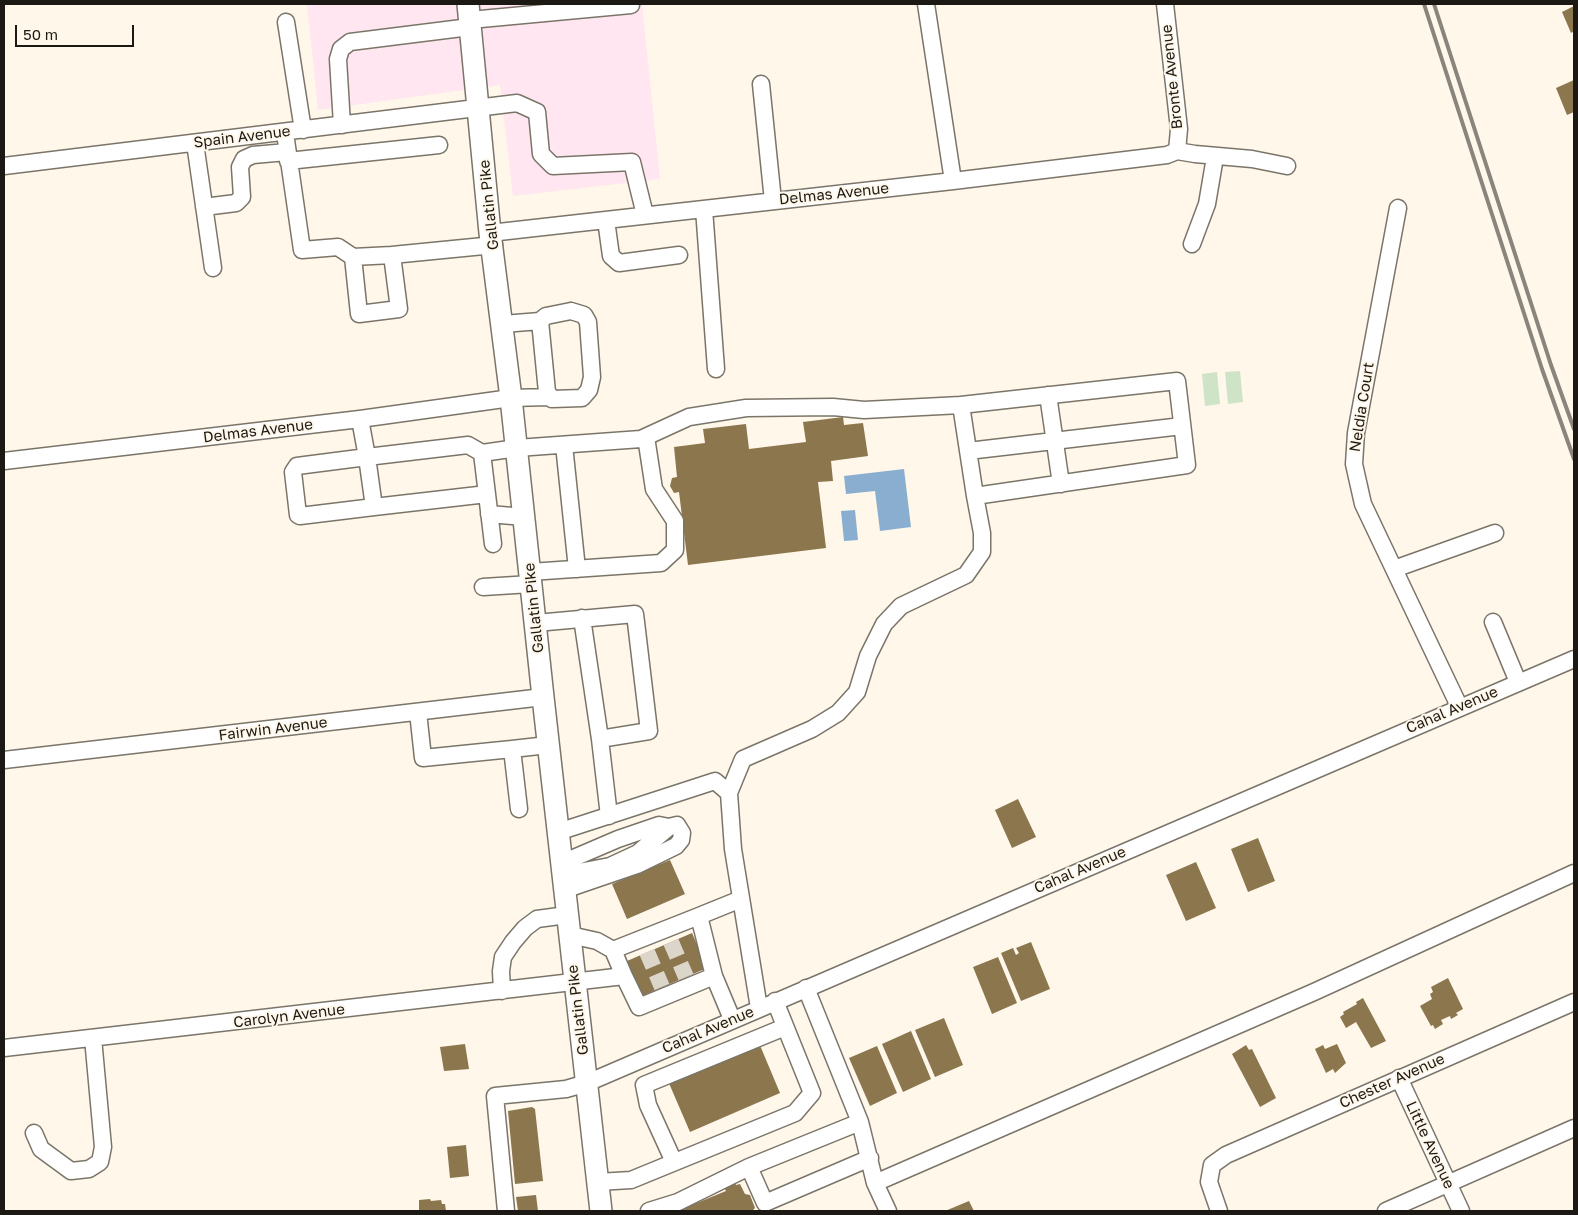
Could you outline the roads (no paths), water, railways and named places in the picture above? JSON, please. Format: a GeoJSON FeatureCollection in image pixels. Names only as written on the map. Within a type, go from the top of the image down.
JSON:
{"type":"FeatureCollection","features":[{"type":"Feature","properties":{"kind":"main road","name":"Gallatin Pike"},"geometry":{"type":"LineString","coordinates":[[469,17],[492,239],[512,398],[548,745],[601,1211]]}},
{"type":"Feature","properties":{"kind":"street"},"geometry":{"type":"LineString","coordinates":[[926,4],[953,181]]}},
{"type":"Feature","properties":{"kind":"street","name":"Bronte Avenue"},"geometry":{"type":"LineString","coordinates":[[1165,4],[1179,129],[1177,151]]}},
{"type":"Feature","properties":{"kind":"street"},"geometry":{"type":"LineString","coordinates":[[342,125],[338,59],[341,49],[350,42],[469,17],[631,5]]}},
{"type":"Feature","properties":{"kind":"street"},"geometry":{"type":"LineString","coordinates":[[286,22],[304,130]]}},
{"type":"Feature","properties":{"kind":"street"},"geometry":{"type":"LineString","coordinates":[[761,84],[773,201]]}},
{"type":"Feature","properties":{"kind":"street","name":"Spain Avenue"},"geometry":{"type":"LineString","coordinates":[[4,166],[517,103],[537,112],[541,154],[553,166],[632,162],[645,215]]}},
{"type":"Feature","properties":{"kind":"street"},"geometry":{"type":"LineString","coordinates":[[284,133],[302,250],[338,247],[353,257],[359,314],[399,309],[392,256]]}},
{"type":"Feature","properties":{"kind":"street"},"geometry":{"type":"LineString","coordinates":[[195,143],[213,268]]}},
{"type":"Feature","properties":{"kind":"street"},"geometry":{"type":"LineString","coordinates":[[204,207],[236,203],[242,197],[240,167],[244,159],[253,155],[288,156],[438,145]]}},
{"type":"Feature","properties":{"kind":"street"},"geometry":{"type":"LineString","coordinates":[[1177,151],[1252,159],[1287,166]]}},
{"type":"Feature","properties":{"kind":"street","name":"Delmas Avenue"},"geometry":{"type":"LineString","coordinates":[[353,257],[392,256],[606,220],[1167,156],[1177,151]]}},
{"type":"Feature","properties":{"kind":"street"},"geometry":{"type":"LineString","coordinates":[[1192,244],[1207,204],[1215,156]]}},
{"type":"Feature","properties":{"kind":"street","name":"Neldia Court"},"geometry":{"type":"LineString","coordinates":[[1398,208],[1356,433],[1354,464],[1363,504],[1459,706]]}},
{"type":"Feature","properties":{"kind":"street"},"geometry":{"type":"LineString","coordinates":[[704,209],[716,369]]}},
{"type":"Feature","properties":{"kind":"street"},"geometry":{"type":"LineString","coordinates":[[606,220],[611,256],[619,264],[679,256]]}},
{"type":"Feature","properties":{"kind":"street","name":"Delmas Avenue"},"geometry":{"type":"LineString","coordinates":[[4,461],[512,398],[549,396],[562,400],[582,398],[589,390],[592,377],[588,322],[584,315],[571,311],[546,316],[540,321]]}},
{"type":"Feature","properties":{"kind":"street"},"geometry":{"type":"LineString","coordinates":[[503,324],[540,321],[549,396]]}},
{"type":"Feature","properties":{"kind":"street"},"geometry":{"type":"LineString","coordinates":[[487,494],[298,515],[293,472],[297,466],[468,445],[482,453],[517,448],[641,439],[689,417],[746,408],[833,407],[864,410],[961,405],[1177,381],[1187,465],[975,496]]}},
{"type":"Feature","properties":{"kind":"street"},"geometry":{"type":"LineString","coordinates":[[1048,396],[1061,484]]}},
{"type":"Feature","properties":{"kind":"street"},"geometry":{"type":"LineString","coordinates":[[759,1008],[733,849],[730,793],[743,760],[812,729],[838,713],[856,692],[868,656],[884,624],[901,606],[966,575],[982,552],[982,533],[961,405]]}},
{"type":"Feature","properties":{"kind":"street"},"geometry":{"type":"LineString","coordinates":[[360,418],[374,507]]}},
{"type":"Feature","properties":{"kind":"street"},"geometry":{"type":"LineString","coordinates":[[968,451],[1182,426]]}},
{"type":"Feature","properties":{"kind":"street"},"geometry":{"type":"LineString","coordinates":[[483,587],[577,569],[662,563],[675,550],[675,521],[654,490],[646,437]]}},
{"type":"Feature","properties":{"kind":"street"},"geometry":{"type":"LineString","coordinates":[[564,445],[577,569]]}},
{"type":"Feature","properties":{"kind":"street"},"geometry":{"type":"LineString","coordinates":[[482,453],[493,544]]}},
{"type":"Feature","properties":{"kind":"street"},"geometry":{"type":"LineString","coordinates":[[490,514],[524,517]]}},
{"type":"Feature","properties":{"kind":"street"},"geometry":{"type":"LineString","coordinates":[[1394,569],[1495,533]]}},
{"type":"Feature","properties":{"kind":"street"},"geometry":{"type":"LineString","coordinates":[[536,623],[635,614],[649,731],[600,738]]}},
{"type":"Feature","properties":{"kind":"street"},"geometry":{"type":"LineString","coordinates":[[582,618],[610,816]]}},
{"type":"Feature","properties":{"kind":"street"},"geometry":{"type":"LineString","coordinates":[[1493,622],[1518,682]]}},
{"type":"Feature","properties":{"kind":"street","name":"Cahal Avenue"},"geometry":{"type":"LineString","coordinates":[[506,1211],[495,1096],[566,1089],[587,1083],[1574,658]]}},
{"type":"Feature","properties":{"kind":"street","name":"Fairwin Avenue"},"geometry":{"type":"LineString","coordinates":[[4,760],[543,697]]}},
{"type":"Feature","properties":{"kind":"street"},"geometry":{"type":"LineString","coordinates":[[418,712],[423,758],[548,745]]}},
{"type":"Feature","properties":{"kind":"street"},"geometry":{"type":"LineString","coordinates":[[512,749],[520,809]]}},
{"type":"Feature","properties":{"kind":"street"},"geometry":{"type":"LineString","coordinates":[[558,832],[715,781],[730,793]]}},
{"type":"Feature","properties":{"kind":"street"},"geometry":{"type":"LineString","coordinates":[[659,825],[669,827],[677,825],[682,833],[681,840],[676,846],[637,865],[563,876],[618,839],[659,825]]}},
{"type":"Feature","properties":{"kind":"street"},"geometry":{"type":"LineString","coordinates":[[875,1183],[1314,992],[1574,873]]}},
{"type":"Feature","properties":{"kind":"street"},"geometry":{"type":"LineString","coordinates":[[502,991],[501,971],[504,957],[513,942],[525,928],[537,919],[568,925],[613,950],[644,946],[669,936],[699,916],[742,900]]}},
{"type":"Feature","properties":{"kind":"street"},"geometry":{"type":"LineString","coordinates":[[699,916],[714,976],[732,1020]]}},
{"type":"Feature","properties":{"kind":"street"},"geometry":{"type":"LineString","coordinates":[[613,950],[639,1007],[664,991],[688,981],[714,976]]}},
{"type":"Feature","properties":{"kind":"street","name":"Carolyn Avenue"},"geometry":{"type":"LineString","coordinates":[[4,1048],[624,976]]}},
{"type":"Feature","properties":{"kind":"street"},"geometry":{"type":"LineString","coordinates":[[806,988],[860,1122],[875,1183],[888,1211]]}},
{"type":"Feature","properties":{"kind":"street"},"geometry":{"type":"LineString","coordinates":[[598,1182],[631,1180],[795,1112],[812,1093],[775,1001]]}},
{"type":"Feature","properties":{"kind":"street","name":"Chester Avenue"},"geometry":{"type":"LineString","coordinates":[[1219,1211],[1208,1182],[1212,1165],[1226,1155],[1574,1002]]}},
{"type":"Feature","properties":{"kind":"street"},"geometry":{"type":"LineString","coordinates":[[674,1162],[648,1105],[644,1085],[785,1027]]}},
{"type":"Feature","properties":{"kind":"street"},"geometry":{"type":"LineString","coordinates":[[34,1133],[41,1150],[71,1171],[89,1170],[100,1162],[103,1147],[93,1038]]}},
{"type":"Feature","properties":{"kind":"street","name":"Little Avenue"},"geometry":{"type":"LineString","coordinates":[[1399,1078],[1461,1211]]}},
{"type":"Feature","properties":{"kind":"street"},"geometry":{"type":"LineString","coordinates":[[650,1211],[678,1202],[749,1167],[860,1122]]}},
{"type":"Feature","properties":{"kind":"street"},"geometry":{"type":"LineString","coordinates":[[1386,1211],[1574,1128]]}},
{"type":"Feature","properties":{"kind":"street"},"geometry":{"type":"LineString","coordinates":[[749,1167],[765,1203],[870,1158]]}},
{"type":"Feature","properties":{"kind":"water"},"geometry":{"type":"Polygon","coordinates":[[[904,469],[911,527],[880,531],[875,491],[846,494],[844,476],[904,469]]]}},
{"type":"Feature","properties":{"kind":"water"},"geometry":{"type":"Polygon","coordinates":[[[855,510],[858,540],[844,541],[841,511],[855,510]]]}},
{"type":"Feature","properties":{"kind":"tunnel"},"geometry":{"type":"LineString","coordinates":[[671,942],[686,977]]}},
{"type":"Feature","properties":{"kind":"tunnel"},"geometry":{"type":"LineString","coordinates":[[647,952],[662,987]]}},
{"type":"Feature","properties":{"kind":"railway"},"geometry":{"type":"LineString","coordinates":[[1424,4],[1542,369],[1574,459]]}},
{"type":"Feature","properties":{"kind":"railway"},"geometry":{"type":"LineString","coordinates":[[1434,4],[1551,365],[1574,429]]}}]}
